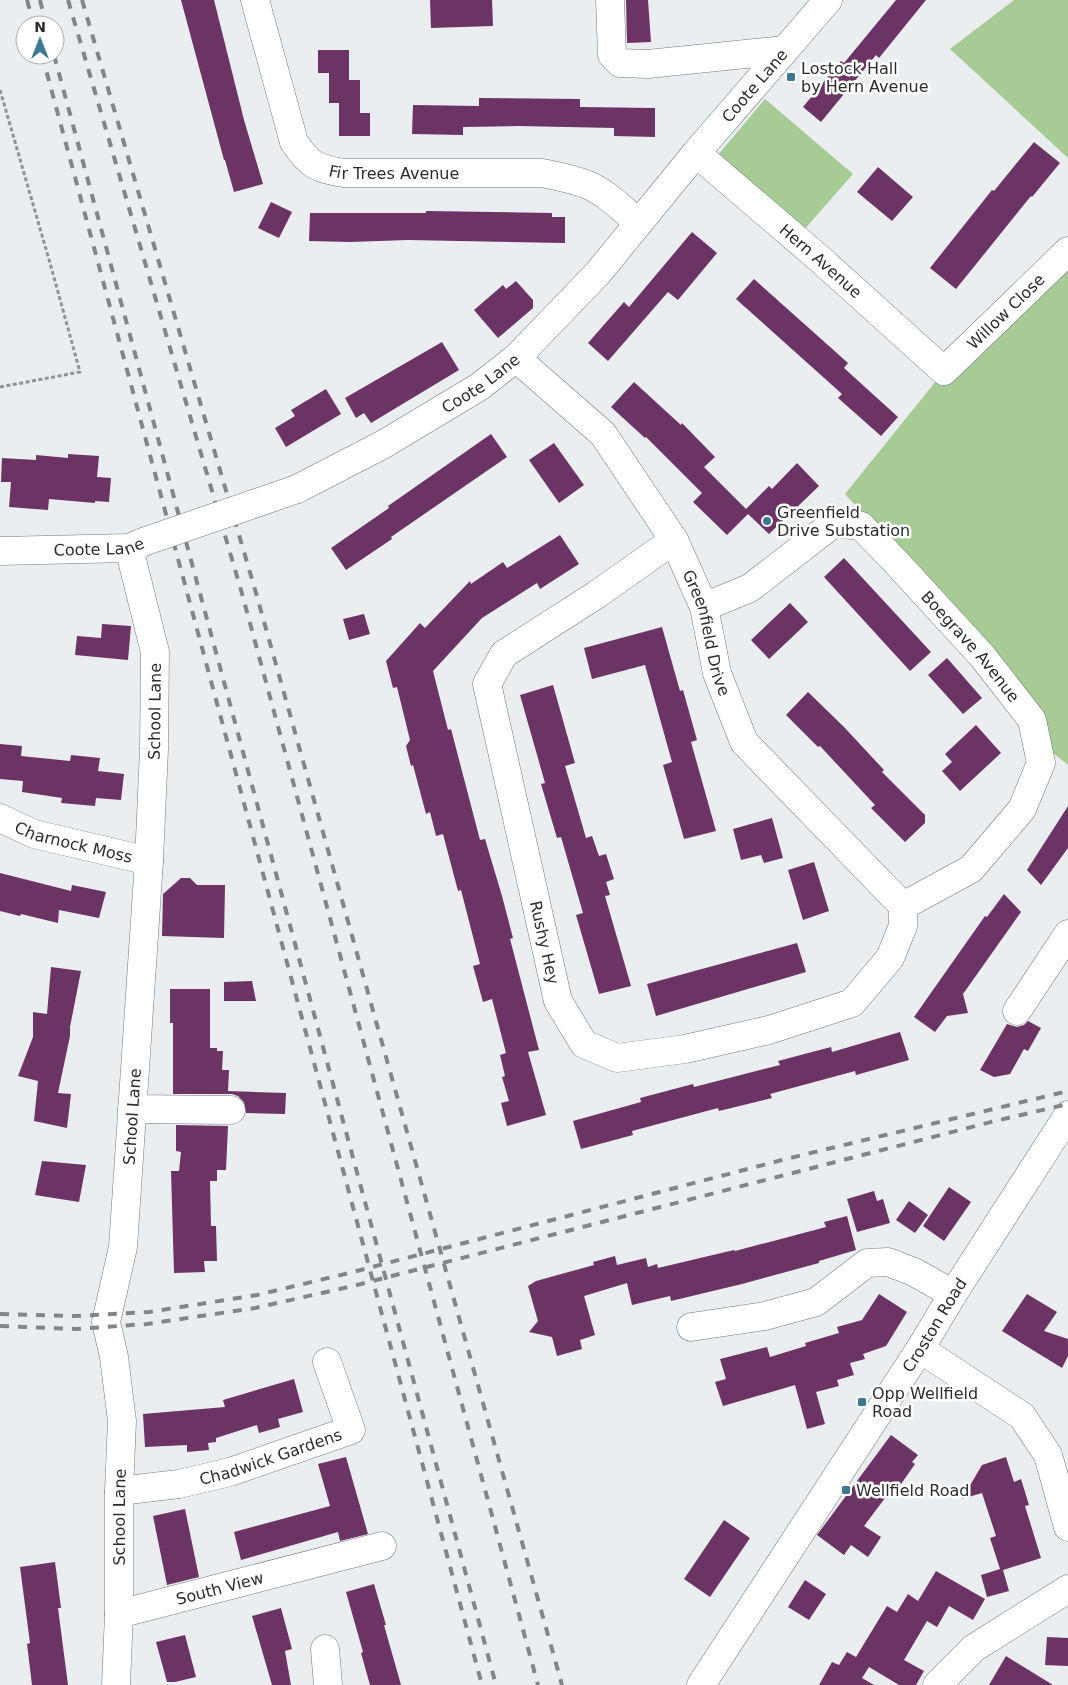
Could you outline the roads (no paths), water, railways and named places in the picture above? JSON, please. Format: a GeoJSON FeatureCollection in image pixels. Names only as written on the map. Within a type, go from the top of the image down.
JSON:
{"type":"FeatureCollection","features":[{"type":"Feature","properties":{"kind":"street","name":"Fir Trees Avenue"},"geometry":{"type":"LineString","coordinates":[[255,0],[294,142],[305,158],[320,168],[344,173],[542,173],[589,186],[607,197],[639,224]]}},
{"type":"Feature","properties":{"kind":"street"},"geometry":{"type":"LineString","coordinates":[[610,0],[612,56],[620,62],[648,64],[785,50]]}},
{"type":"Feature","properties":{"kind":"street","name":"Coote Lane"},"geometry":{"type":"LineString","coordinates":[[0,551],[136,545],[297,489],[392,440],[479,387],[516,358],[598,273],[696,152],[828,0]]}},
{"type":"Feature","properties":{"kind":"street","name":"Hern Avenue"},"geometry":{"type":"LineString","coordinates":[[696,152],[821,260],[944,371]]}},
{"type":"Feature","properties":{"kind":"street","name":"Willow Close"},"geometry":{"type":"LineString","coordinates":[[944,371],[1068,251]]}},
{"type":"Feature","properties":{"kind":"street","name":"Greenfield Drive"},"geometry":{"type":"LineString","coordinates":[[516,358],[603,434],[674,540],[704,607],[717,673],[744,742],[903,906]]}},
{"type":"Feature","properties":{"kind":"street","name":"Boegrave Avenue"},"geometry":{"type":"LineString","coordinates":[[704,607],[750,588],[834,523],[861,526],[983,657],[1032,720],[1042,763],[1022,809],[971,869],[903,906]]}},
{"type":"Feature","properties":{"kind":"street","name":"Rushy Hey"},"geometry":{"type":"LineString","coordinates":[[674,540],[596,595],[504,654],[487,684],[558,1002],[584,1044],[617,1058],[685,1049],[769,1030],[852,1003],[890,958],[903,926],[903,906]]}},
{"type":"Feature","properties":{"kind":"street","name":"School Lane"},"geometry":{"type":"LineString","coordinates":[[116,1685],[122,1421],[114,1357],[106,1322],[123,1247],[149,861],[154,749],[155,652],[136,545]]}},
{"type":"Feature","properties":{"kind":"street","name":"Charnock Moss"},"geometry":{"type":"LineString","coordinates":[[0,818],[34,834],[149,861]]}},
{"type":"Feature","properties":{"kind":"street"},"geometry":{"type":"LineString","coordinates":[[1017,1011],[1068,934]]}},
{"type":"Feature","properties":{"kind":"street"},"geometry":{"type":"LineString","coordinates":[[132,1109],[231,1110]]}},
{"type":"Feature","properties":{"kind":"street","name":"Croston Road"},"geometry":{"type":"LineString","coordinates":[[701,1685],[920,1349],[953,1294],[1068,1115]]}},
{"type":"Feature","properties":{"kind":"street"},"geometry":{"type":"LineString","coordinates":[[691,1327],[765,1316],[816,1302],[867,1263],[888,1262],[914,1272],[953,1294]]}},
{"type":"Feature","properties":{"kind":"street"},"geometry":{"type":"LineString","coordinates":[[920,1349],[1022,1416],[1058,1451],[1068,1527]]}},
{"type":"Feature","properties":{"kind":"street","name":"Chadwick Gardens"},"geometry":{"type":"LineString","coordinates":[[119,1491],[179,1484],[230,1472],[352,1430],[327,1362]]}},
{"type":"Feature","properties":{"kind":"street","name":"South View"},"geometry":{"type":"LineString","coordinates":[[119,1614],[382,1546]]}},
{"type":"Feature","properties":{"kind":"street"},"geometry":{"type":"LineString","coordinates":[[937,1685],[974,1648],[1063,1592]]}},
{"type":"Feature","properties":{"kind":"street"},"geometry":{"type":"LineString","coordinates":[[325,1649],[328,1685]]}},
{"type":"Feature","properties":{"kind":"railway"},"geometry":{"type":"LineString","coordinates":[[27,0],[31,15]]}},
{"type":"Feature","properties":{"kind":"railway"},"geometry":{"type":"LineString","coordinates":[[40,0],[44,15]]}},
{"type":"Feature","properties":{"kind":"railway"},"geometry":{"type":"LineString","coordinates":[[68,0],[241,590],[538,1685]]}},
{"type":"Feature","properties":{"kind":"railway"},"geometry":{"type":"LineString","coordinates":[[82,0],[254,586],[562,1685]]}},
{"type":"Feature","properties":{"kind":"railway"},"geometry":{"type":"LineString","coordinates":[[45,65],[482,1685]]}},
{"type":"Feature","properties":{"kind":"railway"},"geometry":{"type":"LineString","coordinates":[[57,65],[496,1685]]}},
{"type":"Feature","properties":{"kind":"railway"},"geometry":{"type":"LineString","coordinates":[[0,1314],[75,1316],[149,1312],[257,1295],[349,1273],[786,1159],[1068,1091]]}},
{"type":"Feature","properties":{"kind":"railway"},"geometry":{"type":"LineString","coordinates":[[0,1326],[76,1329],[147,1324],[255,1308],[353,1286],[995,1121],[1068,1104]]}},
{"type":"Feature","properties":{"kind":"place","name":"Lostock Hall by Hern Avenue"},"geometry":{"type":"Point","coordinates":[791,77]}},
{"type":"Feature","properties":{"kind":"place","name":"Greenfield Drive Substation"},"geometry":{"type":"Point","coordinates":[767,521]}},
{"type":"Feature","properties":{"kind":"place","name":"Opp Wellfield Road"},"geometry":{"type":"Point","coordinates":[862,1402]}},
{"type":"Feature","properties":{"kind":"place","name":"Wellfield Road"},"geometry":{"type":"Point","coordinates":[846,1490]}}]}
